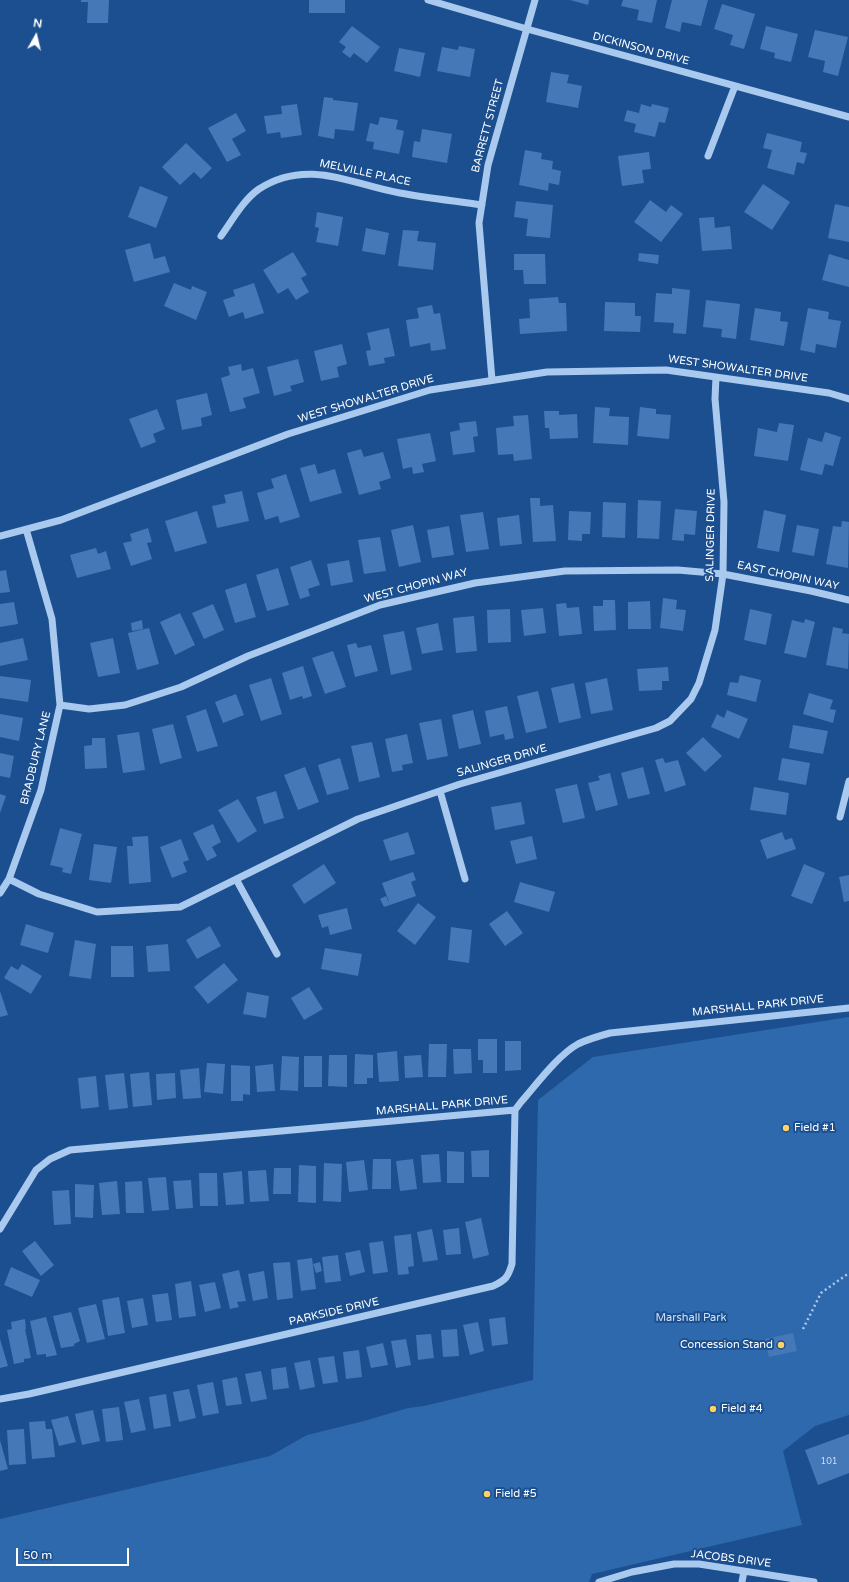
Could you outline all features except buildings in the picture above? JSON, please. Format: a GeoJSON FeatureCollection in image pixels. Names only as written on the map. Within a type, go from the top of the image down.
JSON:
{"type":"FeatureCollection","features":[{"type":"Feature","properties":{"kind":"street","name":"DICKINSON DRIVE"},"geometry":{"type":"LineString","coordinates":[[428,0],[527,29],[849,118]]}},
{"type":"Feature","properties":{"kind":"street","name":"BARRETT STREET"},"geometry":{"type":"LineString","coordinates":[[492,380],[479,223],[488,164],[535,0]]}},
{"type":"Feature","properties":{"kind":"street"},"geometry":{"type":"LineString","coordinates":[[708,156],[735,86]]}},
{"type":"Feature","properties":{"kind":"street","name":"MELVILLE PLACE"},"geometry":{"type":"LineString","coordinates":[[221,236],[251,195],[279,179],[307,173],[326,175],[399,193],[482,205]]}},
{"type":"Feature","properties":{"kind":"street","name":"WEST SHOWALTER DRIVE"},"geometry":{"type":"LineString","coordinates":[[0,536],[61,520],[294,432],[430,390],[547,372],[666,370],[829,393],[849,399]]}},
{"type":"Feature","properties":{"kind":"street","name":"SALINGER DRIVE"},"geometry":{"type":"LineString","coordinates":[[9,879],[39,894],[97,912],[180,907],[358,819],[460,784],[656,728],[670,721],[691,699],[699,684],[715,630],[723,574],[724,502],[715,399],[716,377]]}},
{"type":"Feature","properties":{"kind":"street","name":"BRADBURY LANE"},"geometry":{"type":"LineString","coordinates":[[0,893],[9,879],[41,790],[60,705],[52,620],[26,529]]}},
{"type":"Feature","properties":{"kind":"street","name":"WEST CHOPIN WAY"},"geometry":{"type":"LineString","coordinates":[[60,705],[89,709],[125,705],[181,687],[248,656],[380,605],[475,583],[565,571],[678,570],[723,574]]}},
{"type":"Feature","properties":{"kind":"street","name":"EAST CHOPIN WAY"},"geometry":{"type":"LineString","coordinates":[[723,574],[812,591],[849,600]]}},
{"type":"Feature","properties":{"kind":"street"},"geometry":{"type":"LineString","coordinates":[[840,817],[849,781]]}},
{"type":"Feature","properties":{"kind":"street"},"geometry":{"type":"LineString","coordinates":[[440,791],[465,879]]}},
{"type":"Feature","properties":{"kind":"street"},"geometry":{"type":"LineString","coordinates":[[236,879],[277,954]]}},
{"type":"Feature","properties":{"kind":"street","name":"MARSHALL PARK DRIVE"},"geometry":{"type":"LineString","coordinates":[[0,1229],[36,1170],[50,1159],[70,1150],[515,1110],[564,1054],[577,1045],[603,1035],[610,1033],[849,1008]]}},
{"type":"Feature","properties":{"kind":"street","name":"PARKSIDE DRIVE"},"geometry":{"type":"LineString","coordinates":[[0,1399],[29,1394],[493,1286],[503,1282],[509,1273],[512,1264],[515,1110]]}},
{"type":"Feature","properties":{"kind":"street","name":"JACOBS DRIVE"},"geometry":{"type":"LineString","coordinates":[[599,1582],[632,1572],[674,1564],[699,1564],[814,1582]]}},
{"type":"Feature","properties":{"kind":"street"},"geometry":{"type":"LineString","coordinates":[[742,1582],[744,1571]]}},
{"type":"Feature","properties":{"kind":"path"},"geometry":{"type":"LineString","coordinates":[[803,1329],[821,1293],[849,1273]]}},
{"type":"Feature","properties":{"kind":"green space","name":"Marshall Park"},"geometry":{"type":"Polygon","coordinates":[[[849,1017],[849,1415],[815,1426],[783,1451],[802,1525],[592,1574],[589,1582],[0,1582],[0,1519],[270,1456],[307,1435],[408,1408],[424,1406],[533,1380],[538,1100],[593,1057],[849,1017]]]}},
{"type":"Feature","properties":{"kind":"place","name":"Field #1"},"geometry":{"type":"Point","coordinates":[786,1128]}},
{"type":"Feature","properties":{"kind":"place","name":"Concession Stand"},"geometry":{"type":"Point","coordinates":[781,1345]}},
{"type":"Feature","properties":{"kind":"place","name":"Field #4"},"geometry":{"type":"Point","coordinates":[713,1409]}},
{"type":"Feature","properties":{"kind":"place","name":"Field #5"},"geometry":{"type":"Point","coordinates":[487,1494]}}]}
